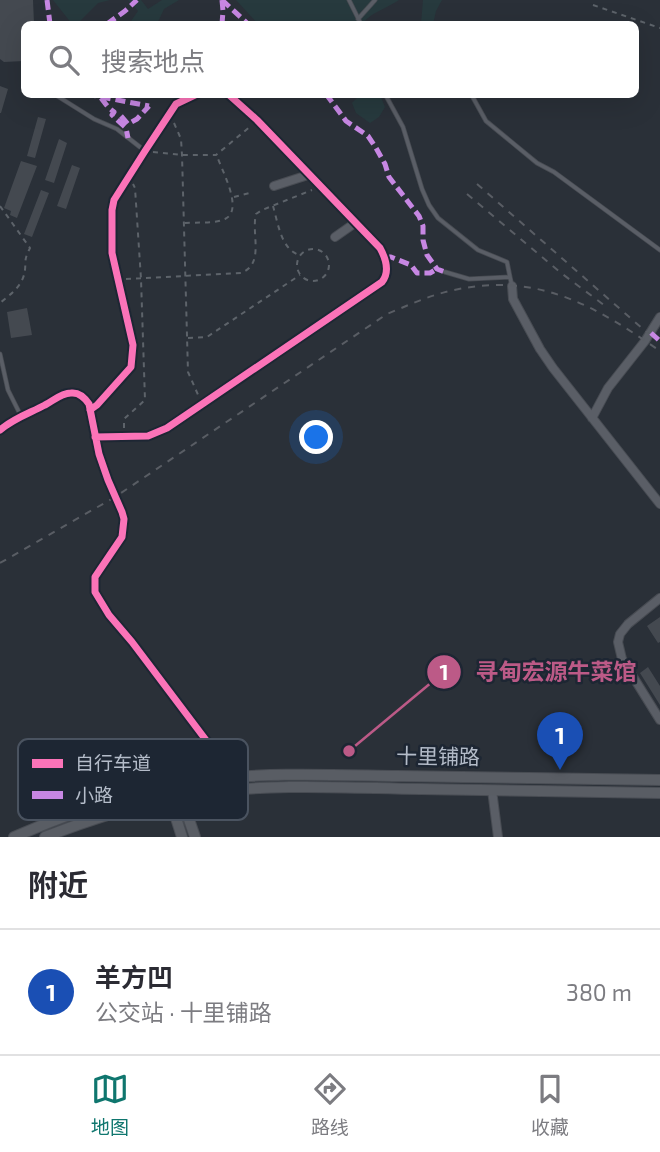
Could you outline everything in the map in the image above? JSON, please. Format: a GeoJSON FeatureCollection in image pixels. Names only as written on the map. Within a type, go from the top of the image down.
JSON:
{"type":"FeatureCollection","features":[{"type":"Feature","properties":{"kind":"main road","name":"十里铺路"},"geometry":{"type":"LineString","coordinates":[[248,777],[309,775],[660,780]]}},
{"type":"Feature","properties":{"kind":"main road","name":"十里铺路"},"geometry":{"type":"LineString","coordinates":[[248,789],[660,793]]}},
{"type":"Feature","properties":{"kind":"main road","name":"十里铺路"},"geometry":{"type":"LineString","coordinates":[[14,837],[57,820]]}},
{"type":"Feature","properties":{"kind":"main road","name":"十里铺路"},"geometry":{"type":"LineString","coordinates":[[46,837],[93,820]]}},
{"type":"Feature","properties":{"kind":"main road"},"geometry":{"type":"LineString","coordinates":[[186,820],[195,837]]}},
{"type":"Feature","properties":{"kind":"street"},"geometry":{"type":"LineString","coordinates":[[90,410],[131,367],[133,345],[112,253],[114,200],[176,104],[189,98]]}},
{"type":"Feature","properties":{"kind":"street"},"geometry":{"type":"LineString","coordinates":[[95,437],[148,436],[157,433],[386,277],[385,257],[374,242],[232,98]]}},
{"type":"Feature","properties":{"kind":"street"},"geometry":{"type":"LineString","coordinates":[[274,186],[308,175]]}},
{"type":"Feature","properties":{"kind":"street"},"geometry":{"type":"LineString","coordinates":[[335,237],[355,223]]}},
{"type":"Feature","properties":{"kind":"street"},"geometry":{"type":"LineString","coordinates":[[511,282],[513,299],[540,349],[660,504]]}},
{"type":"Feature","properties":{"kind":"street"},"geometry":{"type":"LineString","coordinates":[[592,418],[608,388],[645,341],[660,316]]}},
{"type":"Feature","properties":{"kind":"street"},"geometry":{"type":"LineString","coordinates":[[0,430],[21,416],[67,393],[77,393],[87,400],[99,454],[124,520],[118,546],[95,577],[96,592],[109,615],[205,739]]}},
{"type":"Feature","properties":{"kind":"street"},"geometry":{"type":"LineString","coordinates":[[660,598],[628,624],[620,634],[618,642],[622,659],[660,720]]}},
{"type":"Feature","properties":{"kind":"street"},"geometry":{"type":"LineString","coordinates":[[492,790],[498,837]]}},
{"type":"Feature","properties":{"kind":"lane"},"geometry":{"type":"LineString","coordinates":[[349,0],[358,19],[375,0]]}},
{"type":"Feature","properties":{"kind":"lane"},"geometry":{"type":"LineString","coordinates":[[60,98],[94,119],[117,129],[145,151]]}},
{"type":"Feature","properties":{"kind":"lane"},"geometry":{"type":"LineString","coordinates":[[387,98],[403,127],[429,205],[438,218],[478,250],[507,262],[511,282],[469,279],[445,272]]}},
{"type":"Feature","properties":{"kind":"lane"},"geometry":{"type":"LineString","coordinates":[[473,98],[486,121],[537,163],[554,172],[660,250]]}},
{"type":"Feature","properties":{"kind":"lane"},"geometry":{"type":"LineString","coordinates":[[0,354],[8,390],[21,416]]}},
{"type":"Feature","properties":{"kind":"path"},"geometry":{"type":"LineString","coordinates":[[593,5],[660,28]]}},
{"type":"Feature","properties":{"kind":"path"},"geometry":{"type":"LineString","coordinates":[[169,115],[181,139],[188,372],[202,404]]}},
{"type":"Feature","properties":{"kind":"path"},"geometry":{"type":"LineString","coordinates":[[145,151],[216,155],[257,120]]}},
{"type":"Feature","properties":{"kind":"path"},"geometry":{"type":"LineString","coordinates":[[184,223],[219,221],[231,215],[234,208],[233,198],[216,155]]}},
{"type":"Feature","properties":{"kind":"path"},"geometry":{"type":"LineString","coordinates":[[125,437],[124,419],[145,400],[135,188],[130,176]]}},
{"type":"Feature","properties":{"kind":"path"},"geometry":{"type":"LineString","coordinates":[[118,279],[241,273],[248,270],[256,256],[256,214],[320,187]]}},
{"type":"Feature","properties":{"kind":"path"},"geometry":{"type":"LineString","coordinates":[[233,198],[254,192]]}},
{"type":"Feature","properties":{"kind":"path"},"geometry":{"type":"LineString","coordinates":[[273,205],[285,242],[292,253],[300,256]]}},
{"type":"Feature","properties":{"kind":"path"},"geometry":{"type":"LineString","coordinates":[[0,206],[30,248],[23,261],[25,269],[19,286],[0,303]]}},
{"type":"Feature","properties":{"kind":"path"},"geometry":{"type":"LineString","coordinates":[[308,249],[318,249],[326,255],[329,266],[325,276],[310,281],[300,275],[297,265],[300,256],[308,249]]}},
{"type":"Feature","properties":{"kind":"path"},"geometry":{"type":"LineString","coordinates":[[187,338],[207,337],[300,275]]}},
{"type":"Feature","properties":{"kind":"green space"},"geometry":{"type":"Polygon","coordinates":[[[53,0],[110,0],[98,3],[80,21],[70,21],[53,0]]]}},
{"type":"Feature","properties":{"kind":"green space"},"geometry":{"type":"Polygon","coordinates":[[[128,0],[141,0],[148,9],[162,0],[179,0],[164,9],[158,21],[131,21],[138,11],[128,0]]]}},
{"type":"Feature","properties":{"kind":"green space"},"geometry":{"type":"Polygon","coordinates":[[[236,0],[399,0],[365,21],[255,21],[236,0]]]}},
{"type":"Feature","properties":{"kind":"green space"},"geometry":{"type":"Polygon","coordinates":[[[423,0],[442,0],[434,21],[421,21],[423,0]]]}},
{"type":"Feature","properties":{"kind":"green space"},"geometry":{"type":"Polygon","coordinates":[[[357,98],[381,98],[385,107],[379,117],[370,123],[356,113],[352,103],[357,98]]]}},
{"type":"Feature","properties":{"kind":"building"},"geometry":{"type":"Polygon","coordinates":[[[0,0],[33,0],[34,21],[21,21],[21,61],[4,62],[0,59],[0,0]]]}},
{"type":"Feature","properties":{"kind":"building"},"geometry":{"type":"Polygon","coordinates":[[[0,86],[8,89],[1,113],[0,113],[0,86]]]}},
{"type":"Feature","properties":{"kind":"building"},"geometry":{"type":"Polygon","coordinates":[[[38,117],[46,119],[35,158],[27,156],[38,117]]]}},
{"type":"Feature","properties":{"kind":"building"},"geometry":{"type":"Polygon","coordinates":[[[59,139],[67,143],[54,183],[45,180],[59,139]]]}},
{"type":"Feature","properties":{"kind":"building"},"geometry":{"type":"Polygon","coordinates":[[[21,161],[37,166],[17,218],[4,208],[21,161]]]}},
{"type":"Feature","properties":{"kind":"building"},"geometry":{"type":"Polygon","coordinates":[[[72,165],[80,168],[66,209],[57,206],[72,165]]]}},
{"type":"Feature","properties":{"kind":"building"},"geometry":{"type":"Polygon","coordinates":[[[41,190],[49,193],[32,237],[24,234],[41,190]]]}},
{"type":"Feature","properties":{"kind":"building"},"geometry":{"type":"Polygon","coordinates":[[[27,308],[32,335],[11,338],[7,312],[27,308]]]}},
{"type":"Feature","properties":{"kind":"building"},"geometry":{"type":"Polygon","coordinates":[[[660,617],[660,642],[658,643],[647,626],[660,617]]]}},
{"type":"Feature","properties":{"kind":"building"},"geometry":{"type":"Polygon","coordinates":[[[648,667],[660,686],[660,705],[640,673],[648,667]]]}},
{"type":"Feature","properties":{"kind":"railway"},"geometry":{"type":"LineString","coordinates":[[477,184],[651,336]]}},
{"type":"Feature","properties":{"kind":"railway"},"geometry":{"type":"LineString","coordinates":[[467,194],[561,273],[608,308]]}},
{"type":"Feature","properties":{"kind":"railway"},"geometry":{"type":"LineString","coordinates":[[0,563],[115,497],[387,314],[420,300],[454,290],[484,286],[512,285],[538,289],[588,307],[660,351]]}},
{"type":"Feature","properties":{"kind":"marked path"},"geometry":{"type":"LineString","coordinates":[[47,0],[50,21]]}},
{"type":"Feature","properties":{"kind":"marked path"},"geometry":{"type":"LineString","coordinates":[[111,21],[137,0]]}},
{"type":"Feature","properties":{"kind":"marked path"},"geometry":{"type":"LineString","coordinates":[[222,0],[245,21]]}},
{"type":"Feature","properties":{"kind":"marked path"},"geometry":{"type":"LineString","coordinates":[[222,0],[222,21]]}},
{"type":"Feature","properties":{"kind":"marked path"},"geometry":{"type":"LineString","coordinates":[[101,98],[114,112],[112,115],[126,128],[128,138]]}},
{"type":"Feature","properties":{"kind":"marked path"},"geometry":{"type":"LineString","coordinates":[[107,98],[149,106]]}},
{"type":"Feature","properties":{"kind":"marked path"},"geometry":{"type":"LineString","coordinates":[[329,98],[346,121],[368,136],[385,164],[389,177],[419,216],[427,255],[437,269],[445,272]]}},
{"type":"Feature","properties":{"kind":"marked path"},"geometry":{"type":"LineString","coordinates":[[121,116],[128,124],[149,106]]}},
{"type":"Feature","properties":{"kind":"marked path"},"geometry":{"type":"LineString","coordinates":[[385,257],[411,265],[417,273],[430,273],[437,269]]}},
{"type":"Feature","properties":{"kind":"marked path"},"geometry":{"type":"LineString","coordinates":[[651,333],[660,341]]}},
{"type":"Feature","properties":{"kind":"cycle path"},"geometry":{"type":"LineString","coordinates":[[90,410],[131,367],[133,345],[112,253],[114,200],[176,104],[189,98]]}},
{"type":"Feature","properties":{"kind":"cycle path"},"geometry":{"type":"LineString","coordinates":[[95,437],[148,436],[167,428],[382,282],[386,274],[380,248],[232,98]]}},
{"type":"Feature","properties":{"kind":"cycle path"},"geometry":{"type":"LineString","coordinates":[[0,430],[64,394],[77,393],[89,404],[99,454],[124,519],[122,537],[95,577],[95,592],[109,615],[205,739]]}},
{"type":"Feature","properties":{"kind":"place","name":"寻甸宏源牛菜馆"},"geometry":{"type":"Point","coordinates":[349,751]}},
{"type":"Feature","properties":{"kind":"place","name":"羊方凹"},"geometry":{"type":"Point","coordinates":[560,770]}}]}
